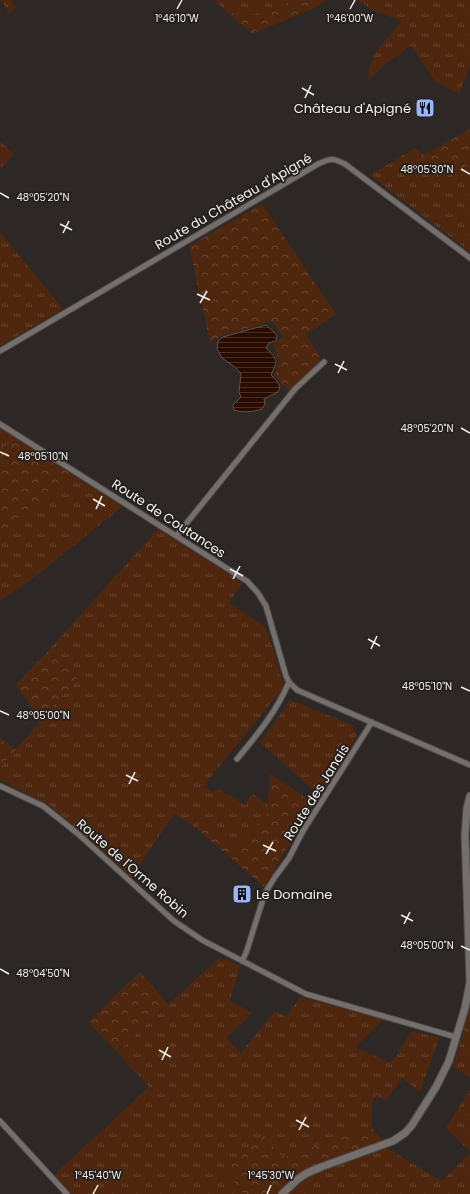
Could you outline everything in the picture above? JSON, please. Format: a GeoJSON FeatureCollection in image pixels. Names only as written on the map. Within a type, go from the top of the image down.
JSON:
{"type":"FeatureCollection","features":[{"type":"Feature","properties":{"kind":"street","name":"Route du Château d'Apigné"},"geometry":{"type":"LineString","coordinates":[[0,351],[304,172],[329,159],[336,159],[345,164],[470,258]]}},
{"type":"Feature","properties":{"kind":"street"},"geometry":{"type":"LineString","coordinates":[[176,535],[296,390],[324,362]]}},
{"type":"Feature","properties":{"kind":"street","name":"Route de Coutances"},"geometry":{"type":"LineString","coordinates":[[0,424],[247,581],[258,593],[266,606],[289,682]]}},
{"type":"Feature","properties":{"kind":"street"},"geometry":{"type":"LineString","coordinates":[[237,759],[264,726],[284,694],[289,682],[298,690],[307,695],[470,764]]}},
{"type":"Feature","properties":{"kind":"street","name":"Route des Janais"},"geometry":{"type":"LineString","coordinates":[[242,962],[265,893],[274,877],[289,858],[303,831],[372,722]]}},
{"type":"Feature","properties":{"kind":"street","name":"Route de l'Orme Robin"},"geometry":{"type":"LineString","coordinates":[[0,786],[43,806],[78,833],[174,921],[202,940],[306,994],[456,1038]]}},
{"type":"Feature","properties":{"kind":"street"},"geometry":{"type":"LineString","coordinates":[[282,1194],[307,1173],[393,1141],[405,1133],[412,1125],[436,1087],[449,1061],[465,1008],[470,982],[465,835],[467,808],[470,796]]}},
{"type":"Feature","properties":{"kind":"street"},"geometry":{"type":"LineString","coordinates":[[0,1121],[67,1194]]}},
{"type":"Feature","properties":{"kind":"green space"},"geometry":{"type":"Polygon","coordinates":[[[1,0],[12,0],[15,8],[10,14],[1,0]]]}},
{"type":"Feature","properties":{"kind":"green space"},"geometry":{"type":"Polygon","coordinates":[[[214,0],[293,0],[260,15],[247,16],[228,13],[214,0]]]}},
{"type":"Feature","properties":{"kind":"green space"},"geometry":{"type":"Polygon","coordinates":[[[293,0],[326,0],[316,7],[252,34],[228,13],[247,16],[260,15],[293,0]]]}},
{"type":"Feature","properties":{"kind":"green space"},"geometry":{"type":"Polygon","coordinates":[[[357,0],[470,0],[470,66],[459,94],[436,82],[411,46],[384,65],[368,80],[369,68],[376,51],[402,21],[375,11],[357,0]]]}},
{"type":"Feature","properties":{"kind":"green space"},"geometry":{"type":"Polygon","coordinates":[[[470,129],[470,164],[439,181],[424,155],[470,129]]]}},
{"type":"Feature","properties":{"kind":"green space"},"geometry":{"type":"Polygon","coordinates":[[[0,141],[14,154],[0,169],[0,141]]]}},
{"type":"Feature","properties":{"kind":"green space"},"geometry":{"type":"Polygon","coordinates":[[[415,148],[424,155],[439,180],[470,164],[470,252],[370,175],[415,148]]]}},
{"type":"Feature","properties":{"kind":"green space"},"geometry":{"type":"Polygon","coordinates":[[[262,204],[336,314],[306,334],[321,359],[290,392],[275,376],[279,360],[273,345],[283,337],[272,321],[221,336],[210,342],[189,246],[262,204]]]}},
{"type":"Feature","properties":{"kind":"green space"},"geometry":{"type":"Polygon","coordinates":[[[0,232],[63,309],[0,346],[0,232]]]}},
{"type":"Feature","properties":{"kind":"green space"},"geometry":{"type":"Polygon","coordinates":[[[0,427],[21,440],[0,448],[0,427]]]}},
{"type":"Feature","properties":{"kind":"green space"},"geometry":{"type":"Polygon","coordinates":[[[21,440],[75,477],[0,530],[0,448],[21,440]]]}},
{"type":"Feature","properties":{"kind":"green space"},"geometry":{"type":"Polygon","coordinates":[[[75,477],[123,506],[31,580],[0,601],[0,530],[75,477]]]}},
{"type":"Feature","properties":{"kind":"green space"},"geometry":{"type":"Polygon","coordinates":[[[158,529],[242,583],[229,603],[266,627],[284,687],[204,787],[213,792],[219,789],[245,805],[252,793],[267,805],[267,813],[236,848],[204,819],[196,828],[174,814],[131,877],[51,806],[0,780],[0,768],[78,677],[47,652],[158,529]]]}},
{"type":"Feature","properties":{"kind":"green space"},"geometry":{"type":"Polygon","coordinates":[[[47,652],[78,677],[40,721],[16,684],[47,652]]]}},
{"type":"Feature","properties":{"kind":"green space"},"geometry":{"type":"Polygon","coordinates":[[[290,700],[352,725],[357,736],[320,796],[260,743],[290,700]]]}},
{"type":"Feature","properties":{"kind":"green space"},"geometry":{"type":"Polygon","coordinates":[[[0,739],[16,749],[0,768],[0,739]]]}},
{"type":"Feature","properties":{"kind":"green space"},"geometry":{"type":"Polygon","coordinates":[[[270,774],[314,803],[264,887],[196,828],[203,819],[236,848],[267,813],[270,774]]]}},
{"type":"Feature","properties":{"kind":"green space"},"geometry":{"type":"Polygon","coordinates":[[[220,957],[240,966],[230,1001],[252,1013],[226,1038],[241,1053],[275,1011],[286,1017],[300,997],[384,1019],[355,1047],[391,1063],[412,1031],[439,1038],[420,1092],[402,1078],[386,1101],[376,1095],[372,1104],[371,1127],[284,1157],[282,1156],[225,1170],[244,1194],[72,1194],[54,1175],[149,1087],[117,1052],[220,957]]]}},
{"type":"Feature","properties":{"kind":"green space"},"geometry":{"type":"Polygon","coordinates":[[[140,972],[168,1004],[117,1052],[88,1022],[140,972]]]}},
{"type":"Feature","properties":{"kind":"green space"},"geometry":{"type":"Polygon","coordinates":[[[470,1003],[470,1046],[460,1043],[470,1003]]]}},
{"type":"Feature","properties":{"kind":"green space"},"geometry":{"type":"Polygon","coordinates":[[[460,1043],[470,1046],[470,1077],[453,1067],[460,1043]]]}},
{"type":"Feature","properties":{"kind":"green space"},"geometry":{"type":"Polygon","coordinates":[[[470,1089],[470,1152],[446,1128],[470,1089]]]}},
{"type":"Feature","properties":{"kind":"green space"},"geometry":{"type":"Polygon","coordinates":[[[371,1127],[383,1141],[310,1168],[291,1179],[277,1194],[244,1194],[225,1170],[264,1136],[284,1157],[371,1127]]]}},
{"type":"Feature","properties":{"kind":"green space"},"geometry":{"type":"Polygon","coordinates":[[[387,1148],[442,1181],[470,1153],[470,1194],[289,1194],[298,1184],[320,1171],[387,1148]]]}},
{"type":"Feature","properties":{"kind":"shaded area"},"geometry":{"type":"Polygon","coordinates":[[[266,325],[277,336],[276,341],[269,343],[266,348],[276,360],[271,375],[280,387],[278,392],[264,399],[265,404],[262,409],[248,412],[234,410],[233,405],[241,397],[239,392],[241,374],[236,368],[222,358],[217,349],[218,341],[223,337],[266,325]]]}},
{"type":"Feature","properties":{"kind":"place","name":"Château d'Apigné"},"geometry":{"type":"Point","coordinates":[425,108]}},
{"type":"Feature","properties":{"kind":"place","name":"Le Domaine"},"geometry":{"type":"Point","coordinates":[242,894]}}]}
